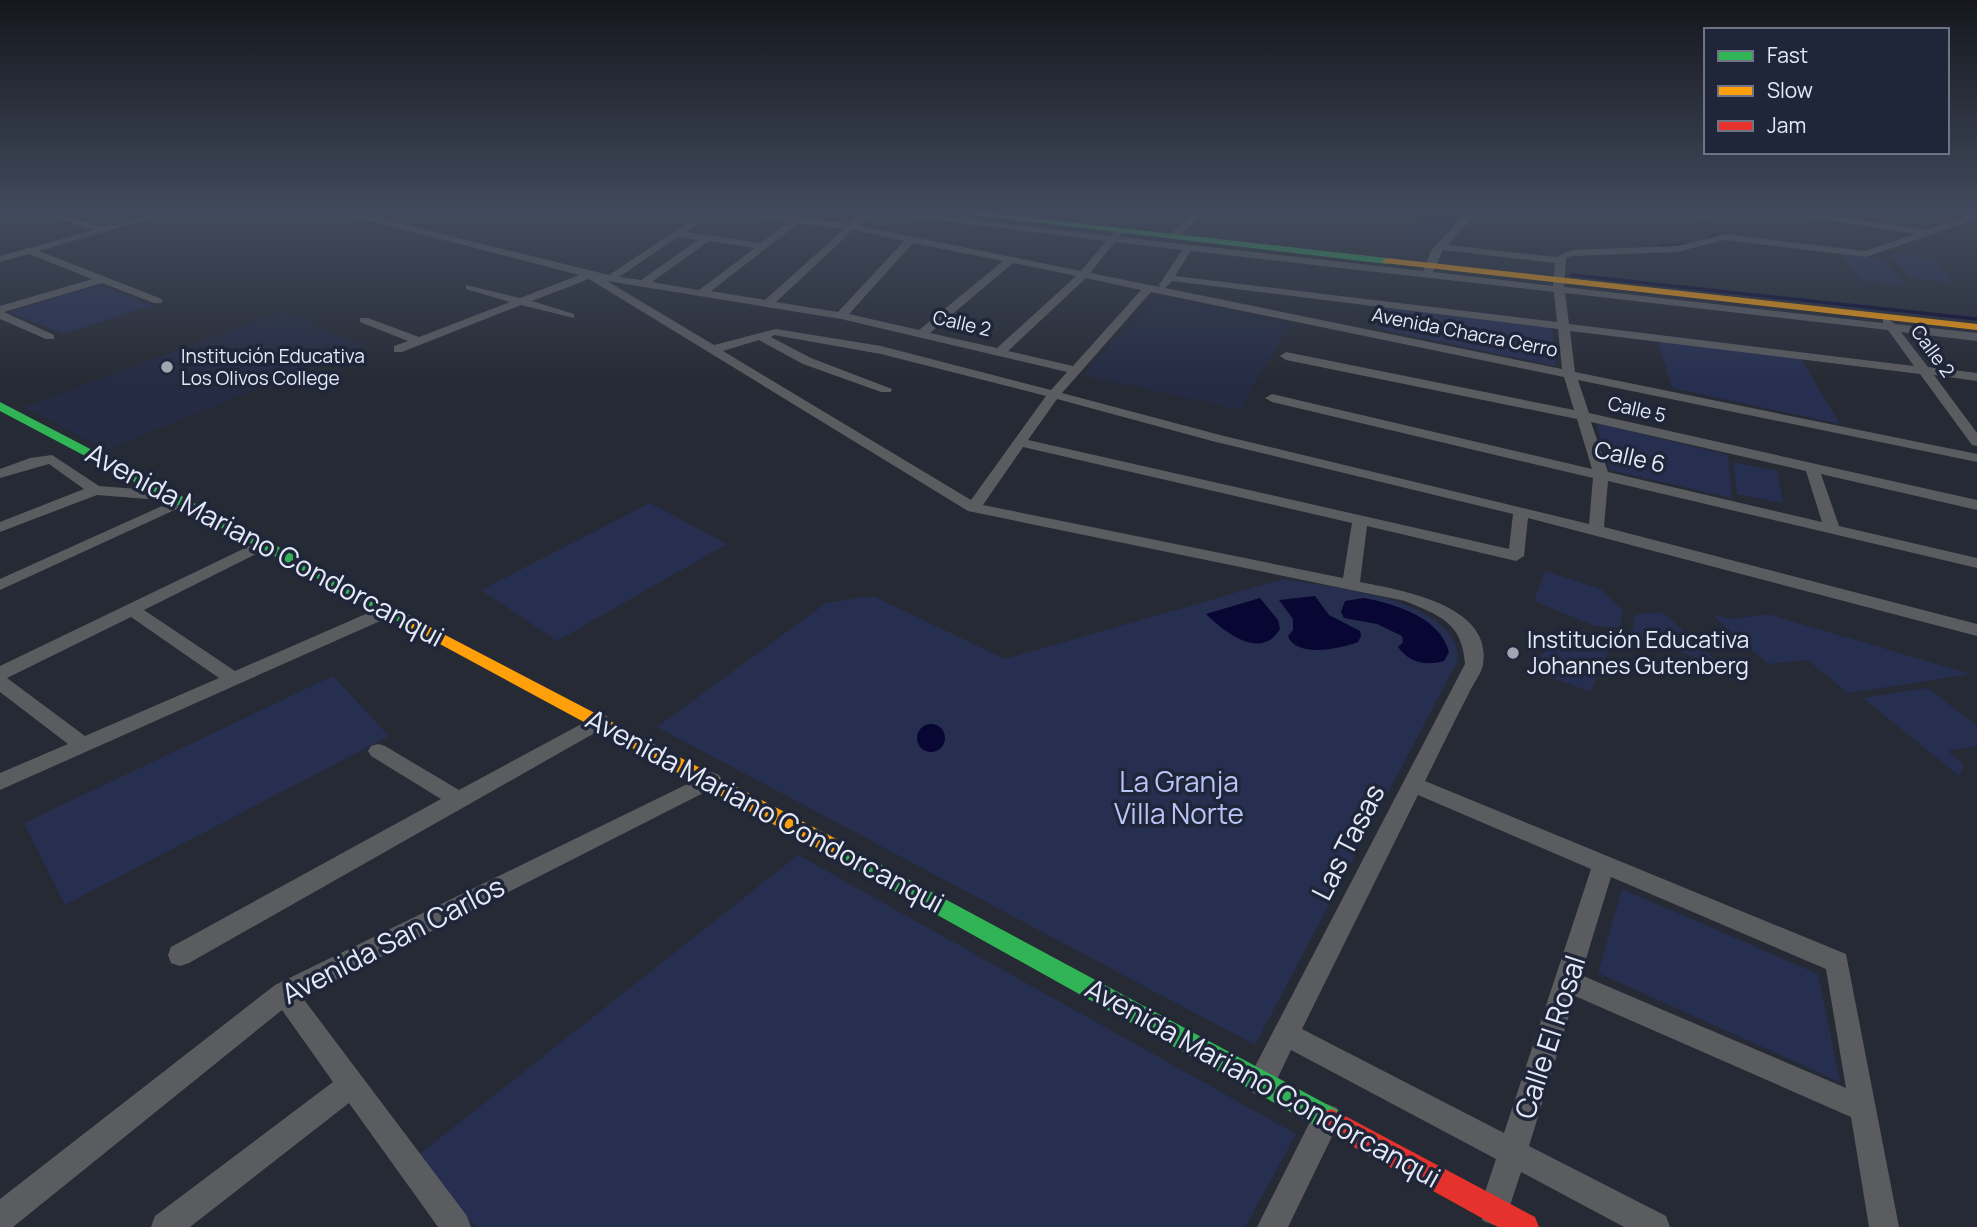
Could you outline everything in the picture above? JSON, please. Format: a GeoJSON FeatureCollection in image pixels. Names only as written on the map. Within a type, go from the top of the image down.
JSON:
{"type":"FeatureCollection","features":[{"type":"Feature","properties":{"kind":"main road"},"geometry":{"type":"LineString","coordinates":[[1525,270],[1659,284],[1762,289],[1977,312]]}},
{"type":"Feature","properties":{"kind":"main road"},"geometry":{"type":"LineString","coordinates":[[1659,284],[1887,322],[1977,327]]}},
{"type":"Feature","properties":{"kind":"main road"},"geometry":{"type":"LineString","coordinates":[[1762,289],[1771,304]]}},
{"type":"Feature","properties":{"kind":"main road","name":"Avenida Mariano Condorcanqui"},"geometry":{"type":"LineString","coordinates":[[0,405],[712,780],[1525,1227]]}},
{"type":"Feature","properties":{"kind":"street"},"geometry":{"type":"LineString","coordinates":[[80,270],[158,301]]}},
{"type":"Feature","properties":{"kind":"street"},"geometry":{"type":"LineString","coordinates":[[571,270],[590,275],[973,508],[1351,583],[1360,519]]}},
{"type":"Feature","properties":{"kind":"street"},"geometry":{"type":"LineString","coordinates":[[614,275],[621,270]]}},
{"type":"Feature","properties":{"kind":"street"},"geometry":{"type":"LineString","coordinates":[[644,283],[662,270]]}},
{"type":"Feature","properties":{"kind":"street"},"geometry":{"type":"LineString","coordinates":[[703,292],[731,270]]}},
{"type":"Feature","properties":{"kind":"street"},"geometry":{"type":"LineString","coordinates":[[768,303],[803,270]]}},
{"type":"Feature","properties":{"kind":"street"},"geometry":{"type":"LineString","coordinates":[[841,316],[883,270]]}},
{"type":"Feature","properties":{"kind":"street"},"geometry":{"type":"LineString","coordinates":[[923,333],[999,270]]}},
{"type":"Feature","properties":{"kind":"street","name":"Avenida Chacra Cerro"},"geometry":{"type":"LineString","coordinates":[[1060,270],[1977,458]]}},
{"type":"Feature","properties":{"kind":"street"},"geometry":{"type":"LineString","coordinates":[[1001,351],[1087,270]]}},
{"type":"Feature","properties":{"kind":"street"},"geometry":{"type":"LineString","coordinates":[[973,508],[1054,394],[1174,270]]}},
{"type":"Feature","properties":{"kind":"street"},"geometry":{"type":"LineString","coordinates":[[1525,270],[1977,337]]}},
{"type":"Feature","properties":{"kind":"street"},"geometry":{"type":"LineString","coordinates":[[1559,270],[1569,373],[1601,473],[1596,530]]}},
{"type":"Feature","properties":{"kind":"street"},"geometry":{"type":"LineString","coordinates":[[398,349],[590,275]]}},
{"type":"Feature","properties":{"kind":"street","name":"Calle 2"},"geometry":{"type":"LineString","coordinates":[[590,275],[841,316],[1076,370]]}},
{"type":"Feature","properties":{"kind":"street"},"geometry":{"type":"LineString","coordinates":[[1169,278],[1977,377]]}},
{"type":"Feature","properties":{"kind":"street"},"geometry":{"type":"LineString","coordinates":[[0,313],[103,279]]}},
{"type":"Feature","properties":{"kind":"street"},"geometry":{"type":"LineString","coordinates":[[470,287],[570,316]]}},
{"type":"Feature","properties":{"kind":"street"},"geometry":{"type":"LineString","coordinates":[[711,350],[776,332],[813,311]]}},
{"type":"Feature","properties":{"kind":"street"},"geometry":{"type":"LineString","coordinates":[[0,313],[50,337]]}},
{"type":"Feature","properties":{"kind":"street"},"geometry":{"type":"LineString","coordinates":[[364,320],[419,341]]}},
{"type":"Feature","properties":{"kind":"street","name":"Calle 2"},"geometry":{"type":"LineString","coordinates":[[1887,322],[1977,442]]}},
{"type":"Feature","properties":{"kind":"street"},"geometry":{"type":"LineString","coordinates":[[776,332],[881,350],[1217,438],[1596,530],[1977,630]]}},
{"type":"Feature","properties":{"kind":"street"},"geometry":{"type":"LineString","coordinates":[[760,336],[807,361],[886,390]]}},
{"type":"Feature","properties":{"kind":"street","name":"Calle 5"},"geometry":{"type":"LineString","coordinates":[[1286,356],[1583,416],[1977,505]]}},
{"type":"Feature","properties":{"kind":"street","name":"Calle 6"},"geometry":{"type":"LineString","coordinates":[[1272,398],[1977,563]]}},
{"type":"Feature","properties":{"kind":"street"},"geometry":{"type":"LineString","coordinates":[[1019,442],[1516,556],[1521,512]]}},
{"type":"Feature","properties":{"kind":"street"},"geometry":{"type":"LineString","coordinates":[[0,474],[35,461],[52,459],[94,490]]}},
{"type":"Feature","properties":{"kind":"street"},"geometry":{"type":"LineString","coordinates":[[1812,468],[1832,528]]}},
{"type":"Feature","properties":{"kind":"street"},"geometry":{"type":"LineString","coordinates":[[0,527],[94,490],[180,500]]}},
{"type":"Feature","properties":{"kind":"street"},"geometry":{"type":"LineString","coordinates":[[0,585],[180,500]]}},
{"type":"Feature","properties":{"kind":"street"},"geometry":{"type":"LineString","coordinates":[[0,674],[264,544]]}},
{"type":"Feature","properties":{"kind":"street","name":"Las Tasas"},"geometry":{"type":"LineString","coordinates":[[1261,1083],[1474,664],[1475,645],[1466,628],[1446,612],[1410,597],[1351,583]]}},
{"type":"Feature","properties":{"kind":"street"},"geometry":{"type":"LineString","coordinates":[[131,609],[234,679]]}},
{"type":"Feature","properties":{"kind":"street"},"geometry":{"type":"LineString","coordinates":[[0,782],[390,610]]}},
{"type":"Feature","properties":{"kind":"street"},"geometry":{"type":"LineString","coordinates":[[0,682],[84,746]]}},
{"type":"Feature","properties":{"kind":"street"},"geometry":{"type":"LineString","coordinates":[[180,955],[600,721]]}},
{"type":"Feature","properties":{"kind":"street"},"geometry":{"type":"LineString","coordinates":[[378,751],[459,800]]}},
{"type":"Feature","properties":{"kind":"street","name":"Avenida San Carlos"},"geometry":{"type":"LineString","coordinates":[[0,1218],[284,993],[712,780]]}},
{"type":"Feature","properties":{"kind":"street"},"geometry":{"type":"LineString","coordinates":[[1413,784],[1837,962],[1884,1227]]}},
{"type":"Feature","properties":{"kind":"street","name":"Calle El Rosal"},"geometry":{"type":"LineString","coordinates":[[1494,1210],[1604,864]]}},
{"type":"Feature","properties":{"kind":"street"},"geometry":{"type":"LineString","coordinates":[[1567,981],[1863,1109]]}},
{"type":"Feature","properties":{"kind":"street"},"geometry":{"type":"LineString","coordinates":[[284,993],[456,1227]]}},
{"type":"Feature","properties":{"kind":"street"},"geometry":{"type":"LineString","coordinates":[[1286,1034],[1655,1227]]}},
{"type":"Feature","properties":{"kind":"street"},"geometry":{"type":"LineString","coordinates":[[166,1227],[352,1084]]}},
{"type":"Feature","properties":{"kind":"street"},"geometry":{"type":"LineString","coordinates":[[1272,1227],[1326,1118]]}},
{"type":"Feature","properties":{"kind":"shaded area"},"geometry":{"type":"Polygon","coordinates":[[[1156,295],[1290,324],[1240,410],[1083,375],[1156,295]]]}},
{"type":"Feature","properties":{"kind":"shaded area"},"geometry":{"type":"Polygon","coordinates":[[[284,311],[317,323],[310,326],[365,345],[106,450],[23,407],[284,311]]]}},
{"type":"Feature","properties":{"kind":"shaded area"},"geometry":{"type":"Polygon","coordinates":[[[1315,596],[1329,615],[1360,631],[1358,642],[1319,650],[1292,643],[1288,636],[1293,630],[1293,619],[1279,600],[1315,596]]]}},
{"type":"Feature","properties":{"kind":"shaded area"},"geometry":{"type":"Polygon","coordinates":[[[1260,598],[1278,620],[1280,629],[1272,639],[1263,643],[1253,643],[1232,635],[1206,614],[1260,598]]]}},
{"type":"Feature","properties":{"kind":"shaded area"},"geometry":{"type":"Polygon","coordinates":[[[1364,598],[1402,608],[1426,621],[1444,640],[1449,652],[1444,661],[1424,663],[1413,660],[1398,647],[1403,642],[1402,636],[1377,624],[1344,618],[1341,612],[1345,601],[1364,598]]]}},
{"type":"Feature","properties":{"kind":"shaded area"},"geometry":{"type":"Polygon","coordinates":[[[931,724],[941,728],[945,738],[941,748],[931,752],[921,748],[917,738],[921,728],[931,724]]]}},
{"type":"Feature","properties":{"kind":"green space"},"geometry":{"type":"Polygon","coordinates":[[[1853,270],[1894,270],[1907,285],[1861,280],[1853,270]]]}},
{"type":"Feature","properties":{"kind":"green space"},"geometry":{"type":"Polygon","coordinates":[[[1904,270],[1943,270],[1954,283],[1910,278],[1904,270]]]}},
{"type":"Feature","properties":{"kind":"green space"},"geometry":{"type":"Polygon","coordinates":[[[98,285],[153,305],[63,334],[9,312],[98,285]]]}},
{"type":"Feature","properties":{"kind":"green space"},"geometry":{"type":"Polygon","coordinates":[[[1383,307],[1552,328],[1556,366],[1378,329],[1383,307]]]}},
{"type":"Feature","properties":{"kind":"green space"},"geometry":{"type":"Polygon","coordinates":[[[1658,341],[1800,358],[1840,424],[1672,388],[1658,341]]]}},
{"type":"Feature","properties":{"kind":"green space"},"geometry":{"type":"Polygon","coordinates":[[[1596,423],[1728,455],[1732,498],[1610,470],[1596,423]]]}},
{"type":"Feature","properties":{"kind":"green space"},"geometry":{"type":"Polygon","coordinates":[[[1733,462],[1777,471],[1783,503],[1737,494],[1733,462]]]}},
{"type":"Feature","properties":{"kind":"green space"},"geometry":{"type":"Polygon","coordinates":[[[650,503],[727,544],[557,641],[481,590],[650,503]]]}},
{"type":"Feature","properties":{"kind":"green space"},"geometry":{"type":"Polygon","coordinates":[[[1545,571],[1601,589],[1623,611],[1619,628],[1595,626],[1534,601],[1545,571]]]}},
{"type":"Feature","properties":{"kind":"green space","name":"La Granja Villa Norte"},"geometry":{"type":"Polygon","coordinates":[[[1283,579],[1351,590],[1400,603],[1421,612],[1439,624],[1453,639],[1458,660],[1255,1045],[657,727],[826,603],[873,596],[1005,659],[1283,579]]]}},
{"type":"Feature","properties":{"kind":"green space"},"geometry":{"type":"Polygon","coordinates":[[[1662,612],[1722,666],[1632,636],[1635,615],[1662,612]]]}},
{"type":"Feature","properties":{"kind":"green space"},"geometry":{"type":"Polygon","coordinates":[[[1767,614],[1971,674],[1848,693],[1808,660],[1768,664],[1712,615],[1733,619],[1767,614]]]}},
{"type":"Feature","properties":{"kind":"green space"},"geometry":{"type":"Polygon","coordinates":[[[1550,638],[1609,649],[1591,692],[1534,671],[1550,638]]]}},
{"type":"Feature","properties":{"kind":"green space"},"geometry":{"type":"Polygon","coordinates":[[[333,676],[389,736],[65,905],[24,823],[333,676]]]}},
{"type":"Feature","properties":{"kind":"green space"},"geometry":{"type":"Polygon","coordinates":[[[1928,688],[1977,726],[1977,746],[1948,751],[1964,765],[1959,776],[1863,698],[1928,688]]]}},
{"type":"Feature","properties":{"kind":"green space"},"geometry":{"type":"Polygon","coordinates":[[[798,855],[1296,1134],[1245,1227],[476,1227],[416,1157],[798,855]]]}},
{"type":"Feature","properties":{"kind":"green space"},"geometry":{"type":"Polygon","coordinates":[[[1622,889],[1818,974],[1840,1082],[1598,973],[1622,889]]]}},
{"type":"Feature","properties":{"kind":"waterway"},"geometry":{"type":"LineString","coordinates":[[1571,275],[1977,319]]}},
{"type":"Feature","properties":{"kind":"traffic: fast"},"geometry":{"type":"LineString","coordinates":[[0,406],[407,620]]}},
{"type":"Feature","properties":{"kind":"traffic: fast"},"geometry":{"type":"LineString","coordinates":[[835,848],[1332,1121]]}},
{"type":"Feature","properties":{"kind":"traffic: slow"},"geometry":{"type":"LineString","coordinates":[[1470,270],[1977,327]]}},
{"type":"Feature","properties":{"kind":"traffic: slow"},"geometry":{"type":"LineString","coordinates":[[407,620],[835,848]]}},
{"type":"Feature","properties":{"kind":"traffic: jam"},"geometry":{"type":"LineString","coordinates":[[1332,1121],[1525,1227]]}},
{"type":"Feature","properties":{"kind":"place","name":"Institución Educativa Los Olivos College"},"geometry":{"type":"Point","coordinates":[167,367]}},
{"type":"Feature","properties":{"kind":"place","name":"Institución Educativa Johannes Gutenberg"},"geometry":{"type":"Point","coordinates":[1513,653]}}]}
